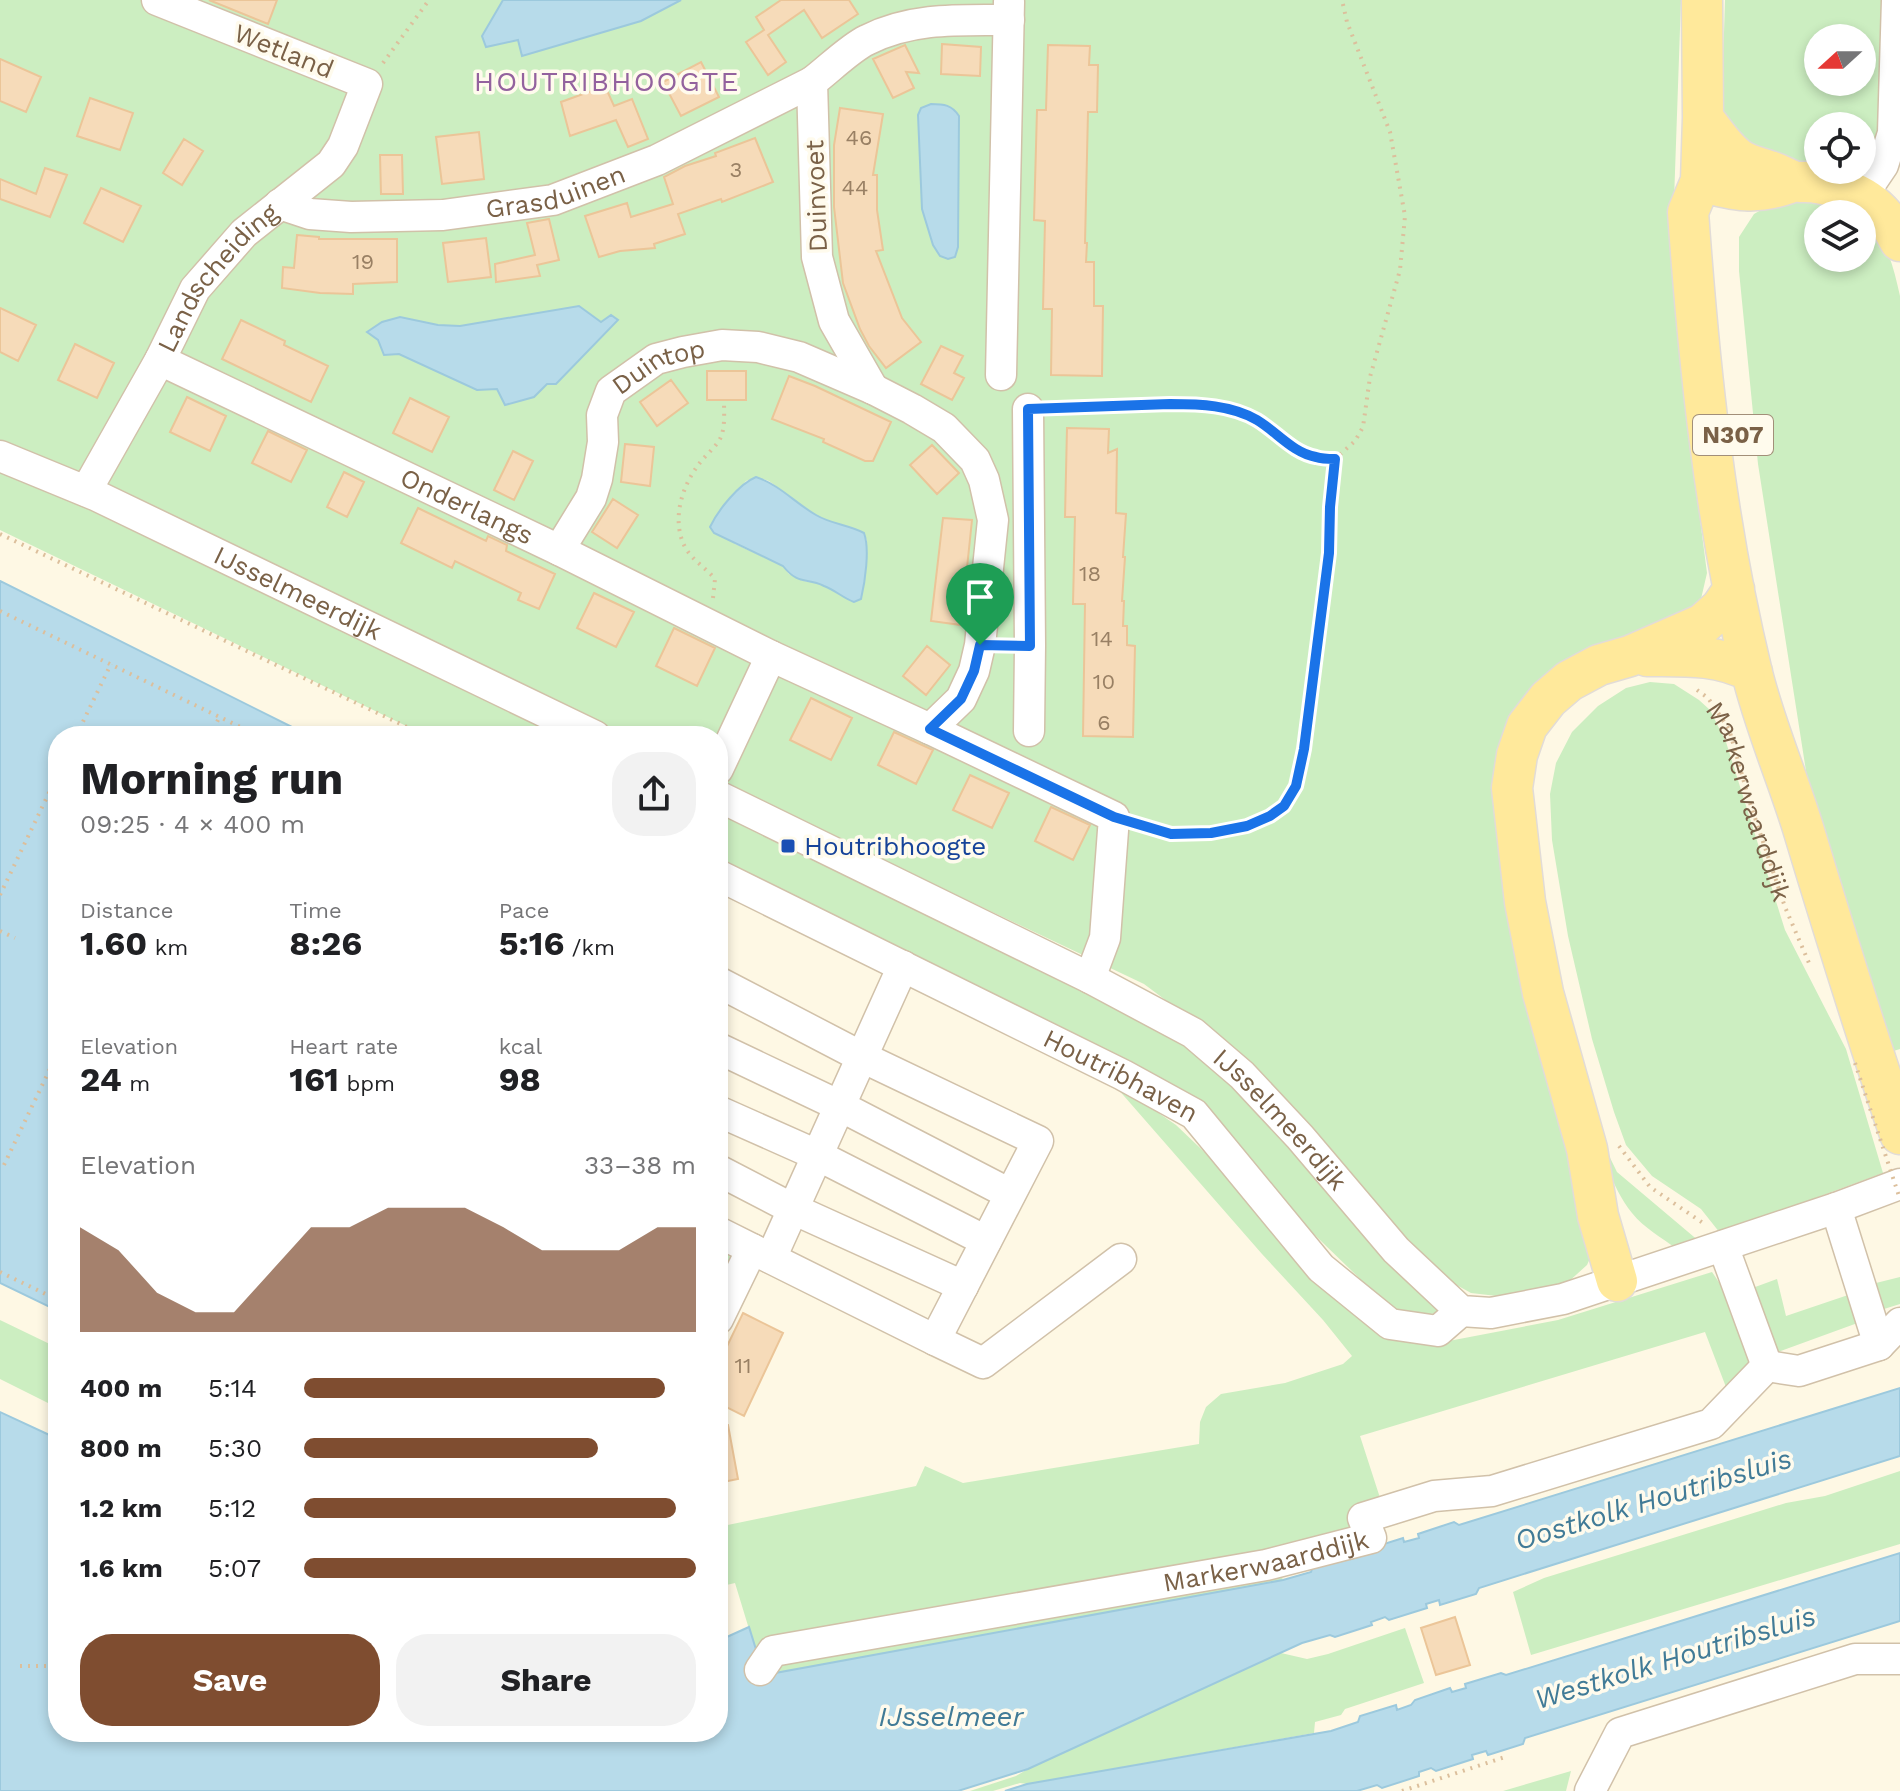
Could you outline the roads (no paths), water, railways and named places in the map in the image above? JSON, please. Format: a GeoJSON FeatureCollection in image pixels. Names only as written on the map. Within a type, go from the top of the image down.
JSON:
{"type":"FeatureCollection","features":[{"type":"Feature","properties":{"kind":"main road","name":"Markerwaarddijk"},"geometry":{"type":"LineString","coordinates":[[1702,0],[1701,181],[1688,212],[1706,421],[1734,589],[1752,672],[1802,826]]}},
{"type":"Feature","properties":{"kind":"main road"},"geometry":{"type":"LineString","coordinates":[[1703,118],[1737,159],[1751,166],[1794,181],[1842,187],[1862,196],[1883,215],[1900,241]]}},
{"type":"Feature","properties":{"kind":"main road","name":"Markerwaarddijk"},"geometry":{"type":"LineString","coordinates":[[1701,181],[1715,212],[1724,353],[1734,439],[1761,617],[1802,826],[1860,1057],[1900,1134]]}},
{"type":"Feature","properties":{"kind":"main road"},"geometry":{"type":"LineString","coordinates":[[1701,181],[1730,189],[1771,190],[1794,181]]}},
{"type":"Feature","properties":{"kind":"main road"},"geometry":{"type":"LineString","coordinates":[[1630,1276],[1620,1212],[1602,1145],[1543,993],[1525,902],[1512,788],[1517,755],[1527,726],[1548,699],[1569,681],[1599,665],[1630,656],[1703,624],[1721,608],[1734,589]]}},
{"type":"Feature","properties":{"kind":"main road"},"geometry":{"type":"LineString","coordinates":[[1630,656],[1709,657],[1752,672]]}},
{"type":"Feature","properties":{"kind":"street","name":"Wetland"},"geometry":{"type":"LineString","coordinates":[[157,0],[367,84]]}},
{"type":"Feature","properties":{"kind":"street"},"geometry":{"type":"LineString","coordinates":[[1862,196],[1883,165],[1893,133],[1897,0]]}},
{"type":"Feature","properties":{"kind":"street"},"geometry":{"type":"LineString","coordinates":[[812,82],[866,40],[909,25],[1009,10],[1001,375]]}},
{"type":"Feature","properties":{"kind":"street","name":"Grasduinen"},"geometry":{"type":"LineString","coordinates":[[280,204],[310,214],[351,217],[443,215],[553,200],[657,160],[812,82]]}},
{"type":"Feature","properties":{"kind":"street","name":"Duinvoet"},"geometry":{"type":"LineString","coordinates":[[812,82],[817,257],[834,321],[873,389]]}},
{"type":"Feature","properties":{"kind":"street","name":"Landscheiding"},"geometry":{"type":"LineString","coordinates":[[86,491],[160,360],[195,289],[244,233],[331,164],[343,146],[367,84]]}},
{"type":"Feature","properties":{"kind":"street","name":"Duintop"},"geometry":{"type":"LineString","coordinates":[[559,550],[591,498],[603,442],[602,415],[611,391],[656,359],[722,345],[758,347],[799,357],[873,389]]}},
{"type":"Feature","properties":{"kind":"street","name":"Onderlangs"},"geometry":{"type":"LineString","coordinates":[[160,360],[559,550],[771,656],[930,729]]}},
{"type":"Feature","properties":{"kind":"street"},"geometry":{"type":"LineString","coordinates":[[873,389],[944,428],[975,460],[984,480],[993,520],[980,645],[974,671],[961,699],[930,729],[1114,817],[1105,938],[1090,978]]}},
{"type":"Feature","properties":{"kind":"street"},"geometry":{"type":"LineString","coordinates":[[1028,409],[1029,731]]}},
{"type":"Feature","properties":{"kind":"street","name":"IJsselmeerdijk"},"geometry":{"type":"LineString","coordinates":[[0,456],[86,491],[574,726]]}},
{"type":"Feature","properties":{"kind":"street"},"geometry":{"type":"LineString","coordinates":[[980,645],[1030,646]]}},
{"type":"Feature","properties":{"kind":"street"},"geometry":{"type":"LineString","coordinates":[[728,748],[771,656]]}},
{"type":"Feature","properties":{"kind":"street","name":"IJsselmeerdijk"},"geometry":{"type":"LineString","coordinates":[[728,801],[1090,978],[1193,1033],[1242,1075],[1300,1137],[1396,1250],[1461,1311]]}},
{"type":"Feature","properties":{"kind":"street","name":"Houtribhaven"},"geometry":{"type":"LineString","coordinates":[[728,880],[1123,1075],[1194,1114],[1321,1268],[1390,1324],[1438,1331],[1461,1311]]}},
{"type":"Feature","properties":{"kind":"street"},"geometry":{"type":"LineString","coordinates":[[728,1304],[793,1209],[903,966]]}},
{"type":"Feature","properties":{"kind":"street"},"geometry":{"type":"LineString","coordinates":[[728,987],[862,1057],[1038,1141],[935,1340]]}},
{"type":"Feature","properties":{"kind":"street"},"geometry":{"type":"LineString","coordinates":[[728,1053],[840,1106],[1010,1194]]}},
{"type":"Feature","properties":{"kind":"street"},"geometry":{"type":"LineString","coordinates":[[728,1115],[817,1155],[986,1241]]}},
{"type":"Feature","properties":{"kind":"street"},"geometry":{"type":"LineString","coordinates":[[728,1175],[793,1209],[963,1286]]}},
{"type":"Feature","properties":{"kind":"street"},"geometry":{"type":"LineString","coordinates":[[1461,1311],[1491,1313],[1563,1299],[1900,1184]]}},
{"type":"Feature","properties":{"kind":"street"},"geometry":{"type":"LineString","coordinates":[[1836,1208],[1879,1345]]}},
{"type":"Feature","properties":{"kind":"street"},"geometry":{"type":"LineString","coordinates":[[728,1237],[983,1363],[1121,1259]]}},
{"type":"Feature","properties":{"kind":"street"},"geometry":{"type":"LineString","coordinates":[[1723,1246],[1767,1366],[1799,1371],[1879,1345],[1900,1323]]}},
{"type":"Feature","properties":{"kind":"street","name":"Markerwaarddijk"},"geometry":{"type":"LineString","coordinates":[[760,1670],[773,1651],[1266,1565],[1371,1538],[1363,1518],[1434,1496],[1492,1491],[1711,1424],[1767,1366]]}},
{"type":"Feature","properties":{"kind":"street"},"geometry":{"type":"LineString","coordinates":[[1590,1791],[1620,1733],[1855,1659],[1900,1659]]}},
{"type":"Feature","properties":{"kind":"water"},"geometry":{"type":"Polygon","coordinates":[[[503,0],[681,0],[641,21],[522,56],[518,40],[486,47],[482,36],[503,0]]]}},
{"type":"Feature","properties":{"kind":"water"},"geometry":{"type":"Polygon","coordinates":[[[931,104],[954,109],[959,116],[958,247],[955,257],[948,259],[940,256],[933,245],[922,209],[918,115],[921,108],[931,104]]]}},
{"type":"Feature","properties":{"kind":"water"},"geometry":{"type":"Polygon","coordinates":[[[579,306],[601,322],[611,315],[618,320],[556,384],[547,384],[534,397],[505,405],[497,389],[477,390],[399,354],[384,355],[378,340],[367,332],[382,322],[400,317],[460,326],[579,306]]]}},
{"type":"Feature","properties":{"kind":"water"},"geometry":{"type":"Polygon","coordinates":[[[756,477],[822,518],[864,533],[867,556],[861,599],[854,602],[818,583],[798,579],[783,566],[714,533],[710,527],[724,506],[736,491],[756,477]]]}},
{"type":"Feature","properties":{"kind":"water"},"geometry":{"type":"Polygon","coordinates":[[[0,581],[290,726],[48,726],[48,1306],[0,1283],[0,581]]]}},
{"type":"Feature","properties":{"kind":"water","name":"IJsselmeer"},"geometry":{"type":"Polygon","coordinates":[[[1900,1388],[1900,1456],[1479,1588],[1476,1594],[1440,1605],[1439,1600],[1426,1604],[1427,1608],[1389,1620],[1385,1617],[1371,1622],[1372,1625],[1335,1637],[1330,1635],[1302,1643],[1028,1769],[958,1791],[0,1791],[0,1412],[48,1434],[48,1742],[728,1742],[728,1636],[749,1627],[764,1675],[1283,1580],[1311,1572],[1313,1566],[1349,1555],[1351,1559],[1365,1555],[1368,1549],[1403,1538],[1404,1542],[1419,1538],[1418,1534],[1454,1522],[1459,1525],[1900,1388]]]}},
{"type":"Feature","properties":{"kind":"water","name":"Westkolk Houtribsluis"},"geometry":{"type":"Polygon","coordinates":[[[1900,1553],[1900,1621],[1525,1738],[1523,1744],[1488,1755],[1486,1751],[1472,1755],[1473,1759],[1436,1771],[1431,1768],[1419,1772],[1419,1776],[1382,1788],[1377,1785],[1357,1791],[1005,1791],[1027,1784],[1331,1731],[1358,1722],[1360,1716],[1396,1705],[1397,1710],[1450,1688],[1452,1692],[1466,1688],[1465,1684],[1501,1673],[1506,1675],[1900,1553]]]}},
{"type":"Feature","properties":{"kind":"place","name":"Houtribhoogte"},"geometry":{"type":"Point","coordinates":[788,846]}},
{"type":"Feature","properties":{"kind":"district","name":"HOUTRIBHOOGTE"},"geometry":{"type":"Point","coordinates":[607,81]}},
{"type":"Feature","properties":{"kind":"water label","name":"Oostkolk Houtribsluis"},"geometry":{"type":"Point","coordinates":[1653,1499]}}]}
